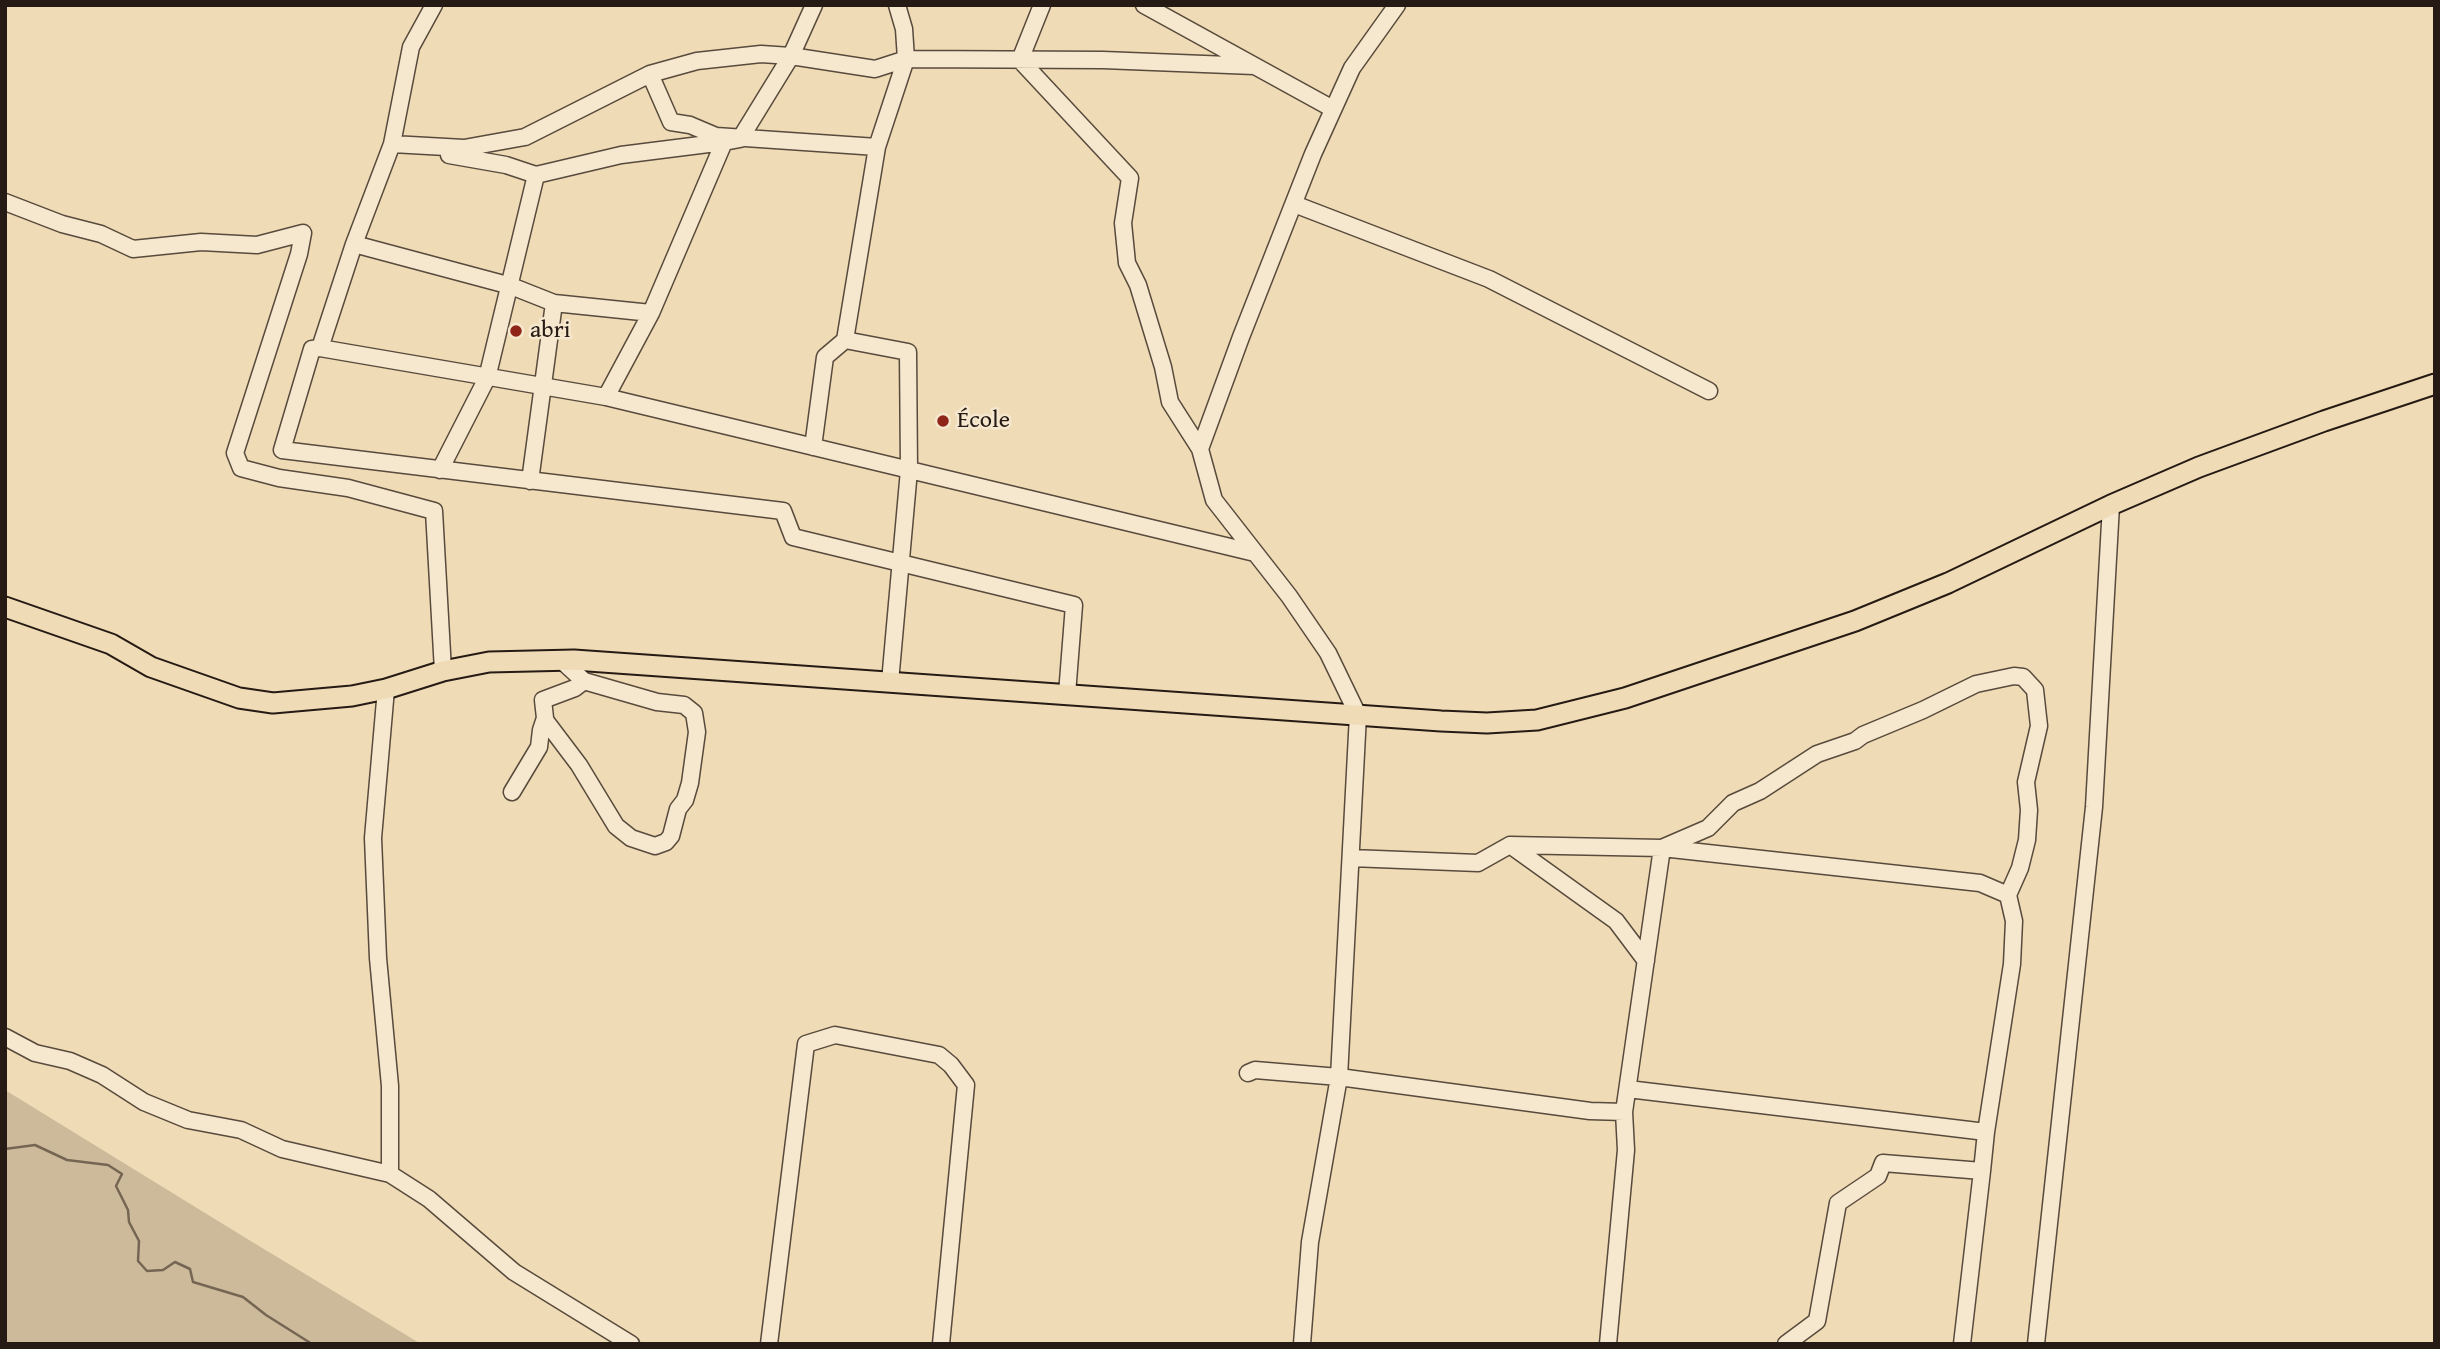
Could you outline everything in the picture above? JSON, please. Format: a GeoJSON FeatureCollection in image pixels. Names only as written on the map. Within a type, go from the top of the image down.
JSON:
{"type":"FeatureCollection","features":[{"type":"Feature","properties":{"kind":"main road"},"geometry":{"type":"LineString","coordinates":[[5,607],[111,644],[151,667],[239,698],[273,703],[352,696],[386,689],[443,671],[501,660],[561,660],[1440,721],[1509,722],[1557,717],[1625,698],[1891,607],[1948,583],[2111,505],[2267,442],[2435,384]]}},
{"type":"Feature","properties":{"kind":"street"},"geometry":{"type":"LineString","coordinates":[[320,348],[354,244],[392,144],[411,47],[434,5]]}},
{"type":"Feature","properties":{"kind":"street"},"geometry":{"type":"LineString","coordinates":[[606,397],[651,313],[732,140],[791,56],[814,5]]}},
{"type":"Feature","properties":{"kind":"street"},"geometry":{"type":"LineString","coordinates":[[813,447],[825,357],[845,340],[877,147],[906,59],[904,29],[897,5]]}},
{"type":"Feature","properties":{"kind":"street"},"geometry":{"type":"LineString","coordinates":[[1020,60],[1042,5]]}},
{"type":"Feature","properties":{"kind":"street"},"geometry":{"type":"LineString","coordinates":[[1144,5],[1333,110]]}},
{"type":"Feature","properties":{"kind":"street"},"geometry":{"type":"LineString","coordinates":[[1200,449],[1241,337],[1333,110],[1352,68],[1397,5]]}},
{"type":"Feature","properties":{"kind":"street"},"geometry":{"type":"LineString","coordinates":[[392,144],[464,148],[525,137],[650,74],[697,61],[761,54],[875,69],[906,59],[1103,60],[1254,66]]}},
{"type":"Feature","properties":{"kind":"street"},"geometry":{"type":"LineString","coordinates":[[1020,60],[1130,178],[1123,223],[1127,262],[1138,285],[1163,367],[1170,402],[1200,449],[1213,500],[1289,596],[1328,653],[1358,715],[1339,1077],[1310,1242],[1302,1344]]}},
{"type":"Feature","properties":{"kind":"street"},"geometry":{"type":"LineString","coordinates":[[650,74],[671,122],[690,125],[732,140]]}},
{"type":"Feature","properties":{"kind":"street"},"geometry":{"type":"LineString","coordinates":[[392,144],[506,166],[536,175],[621,155],[732,140],[877,147]]}},
{"type":"Feature","properties":{"kind":"street"},"geometry":{"type":"LineString","coordinates":[[440,470],[487,378],[536,175]]}},
{"type":"Feature","properties":{"kind":"street"},"geometry":{"type":"LineString","coordinates":[[5,202],[62,224],[101,234],[133,249],[201,242],[257,245],[303,233],[299,254],[235,453],[241,468],[279,478],[348,488],[435,511],[443,671]]}},
{"type":"Feature","properties":{"kind":"street"},"geometry":{"type":"LineString","coordinates":[[1294,204],[1489,279],[1709,391]]}},
{"type":"Feature","properties":{"kind":"street"},"geometry":{"type":"LineString","coordinates":[[354,244],[511,286],[554,303],[651,313]]}},
{"type":"Feature","properties":{"kind":"street"},"geometry":{"type":"LineString","coordinates":[[530,481],[554,303]]}},
{"type":"Feature","properties":{"kind":"street"},"geometry":{"type":"LineString","coordinates":[[845,340],[908,352],[909,470],[890,682]]}},
{"type":"Feature","properties":{"kind":"street"},"geometry":{"type":"LineString","coordinates":[[1068,694],[1074,606],[793,537],[783,511],[282,450],[312,349],[320,348],[606,397],[1255,553]]}},
{"type":"Feature","properties":{"kind":"street"},"geometry":{"type":"LineString","coordinates":[[2036,1344],[2094,807],[2111,505]]}},
{"type":"Feature","properties":{"kind":"street"},"geometry":{"type":"LineString","coordinates":[[545,720],[579,765],[616,826],[631,838],[655,846],[666,842],[671,836],[678,809],[685,800],[690,783],[697,732],[694,713],[684,705],[657,702],[584,681],[561,660]]}},
{"type":"Feature","properties":{"kind":"street"},"geometry":{"type":"LineString","coordinates":[[1662,848],[1707,828],[1733,803],[1751,796],[1817,754],[1855,741],[1976,684],[2014,676],[2023,677],[2035,690],[2039,726],[2026,782],[2029,810],[2027,840],[2020,868],[2008,895],[2014,921],[2012,964],[1986,1132],[1962,1344]]}},
{"type":"Feature","properties":{"kind":"street"},"geometry":{"type":"LineString","coordinates":[[512,792],[539,747],[545,720],[543,700],[575,688],[584,681]]}},
{"type":"Feature","properties":{"kind":"street"},"geometry":{"type":"LineString","coordinates":[[386,689],[373,838],[378,958],[390,1086],[390,1174]]}},
{"type":"Feature","properties":{"kind":"street"},"geometry":{"type":"LineString","coordinates":[[1351,858],[1478,863],[1510,845],[1662,848],[1980,883],[2008,895]]}},
{"type":"Feature","properties":{"kind":"street"},"geometry":{"type":"LineString","coordinates":[[1510,845],[1616,921],[1646,961]]}},
{"type":"Feature","properties":{"kind":"street"},"geometry":{"type":"LineString","coordinates":[[1608,1344],[1626,1150],[1625,1112],[1662,848]]}},
{"type":"Feature","properties":{"kind":"street"},"geometry":{"type":"LineString","coordinates":[[769,1344],[806,1044],[835,1035],[939,1055],[951,1065],[965,1084],[941,1344]]}},
{"type":"Feature","properties":{"kind":"street"},"geometry":{"type":"LineString","coordinates":[[5,1037],[40,1055],[70,1061],[91,1070],[144,1102],[188,1120],[242,1130],[282,1149],[390,1174],[429,1199],[514,1272],[631,1344]]}},
{"type":"Feature","properties":{"kind":"street"},"geometry":{"type":"LineString","coordinates":[[1248,1073],[1255,1070],[1339,1077],[1590,1111],[1625,1112]]}},
{"type":"Feature","properties":{"kind":"street"},"geometry":{"type":"LineString","coordinates":[[1628,1090],[1986,1132]]}},
{"type":"Feature","properties":{"kind":"street"},"geometry":{"type":"LineString","coordinates":[[1786,1344],[1817,1321],[1838,1203],[1878,1175],[1883,1163],[1982,1171]]}},
{"type":"Feature","properties":{"kind":"shaded area"},"geometry":{"type":"Polygon","coordinates":[[[5,1090],[249,1240],[421,1344],[5,1344],[5,1090]]]}},
{"type":"Feature","properties":{"kind":"waterway"},"geometry":{"type":"LineString","coordinates":[[5,1149],[35,1145],[67,1160],[108,1165],[122,1174],[116,1186],[139,1241],[138,1261],[147,1271],[163,1270],[175,1262],[190,1269],[193,1282],[243,1297],[312,1344]]}},
{"type":"Feature","properties":{"kind":"place","name":"abri"},"geometry":{"type":"Point","coordinates":[516,331]}},
{"type":"Feature","properties":{"kind":"place","name":"École"},"geometry":{"type":"Point","coordinates":[943,421]}}]}
